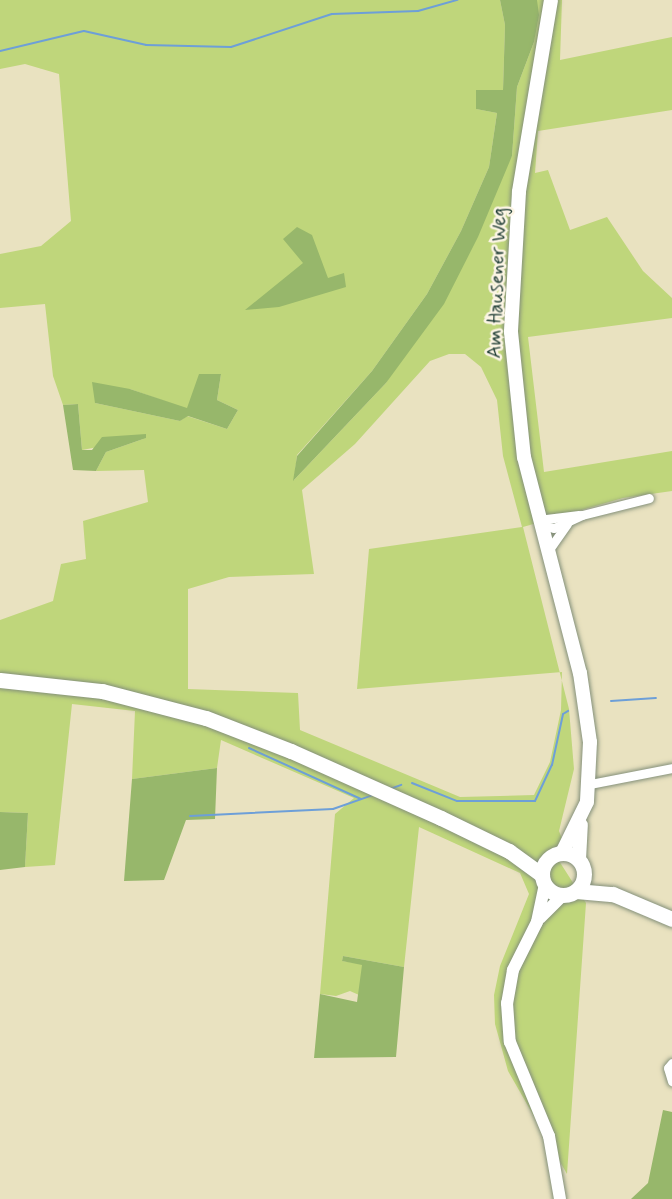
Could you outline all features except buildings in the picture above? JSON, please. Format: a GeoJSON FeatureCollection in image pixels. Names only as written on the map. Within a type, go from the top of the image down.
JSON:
{"type":"FeatureCollection","features":[{"type":"Feature","properties":{"kind":"main road","name":"Am Hausener Weg"},"geometry":{"type":"LineString","coordinates":[[551,0],[519,192],[511,332],[517,410],[539,522],[584,692],[590,784],[581,820]]}},
{"type":"Feature","properties":{"kind":"main road"},"geometry":{"type":"LineString","coordinates":[[0,680],[102,691],[206,718],[365,784],[509,851],[543,879],[570,893],[613,894]]}},
{"type":"Feature","properties":{"kind":"main road"},"geometry":{"type":"LineString","coordinates":[[543,879],[555,856],[581,820]]}},
{"type":"Feature","properties":{"kind":"main road"},"geometry":{"type":"LineString","coordinates":[[570,893],[582,867],[581,820]]}},
{"type":"Feature","properties":{"kind":"main road"},"geometry":{"type":"LineString","coordinates":[[509,851],[555,856],[582,867],[613,894],[672,919]]}},
{"type":"Feature","properties":{"kind":"street"},"geometry":{"type":"LineString","coordinates":[[539,522],[582,515],[649,498]]}},
{"type":"Feature","properties":{"kind":"street"},"geometry":{"type":"LineString","coordinates":[[539,522],[554,528],[582,515]]}},
{"type":"Feature","properties":{"kind":"street"},"geometry":{"type":"LineString","coordinates":[[548,551],[569,522]]}},
{"type":"Feature","properties":{"kind":"street"},"geometry":{"type":"LineString","coordinates":[[590,784],[672,768]]}},
{"type":"Feature","properties":{"kind":"street"},"geometry":{"type":"LineString","coordinates":[[543,879],[537,922],[513,970],[507,1003],[510,1042],[549,1136],[560,1199]]}},
{"type":"Feature","properties":{"kind":"street"},"geometry":{"type":"LineString","coordinates":[[537,922],[570,893]]}},
{"type":"Feature","properties":{"kind":"street"},"geometry":{"type":"LineString","coordinates":[[672,1063],[668,1068],[672,1081]]}},
{"type":"Feature","properties":{"kind":"green space"},"geometry":{"type":"Polygon","coordinates":[[[0,0],[500,0],[505,25],[503,90],[476,90],[476,109],[497,113],[489,167],[461,231],[427,294],[372,371],[297,455],[294,480],[386,383],[512,156],[517,87],[534,42],[537,0],[562,0],[560,60],[672,37],[672,110],[538,131],[535,173],[548,170],[570,230],[607,217],[643,271],[672,298],[672,318],[528,337],[544,472],[672,451],[672,491],[623,498],[523,527],[560,672],[357,689],[369,549],[522,527],[503,456],[497,400],[481,367],[465,354],[449,354],[430,361],[355,444],[302,490],[314,574],[229,577],[188,589],[188,689],[298,693],[300,730],[460,797],[534,795],[550,762],[561,710],[562,680],[569,709],[574,769],[559,831],[563,841],[552,850],[586,903],[567,1174],[508,1071],[495,1024],[494,995],[500,966],[529,894],[520,873],[419,827],[404,967],[343,956],[342,961],[363,964],[359,995],[350,991],[336,996],[320,994],[335,814],[354,798],[221,740],[217,768],[132,779],[135,711],[72,704],[55,865],[25,867],[28,813],[0,812],[0,620],[53,601],[61,564],[86,559],[83,521],[148,502],[144,470],[96,471],[106,452],[146,438],[82,450],[78,404],[63,405],[53,376],[45,304],[0,308],[0,254],[41,246],[71,221],[59,74],[25,64],[0,69],[0,0]],[[221,374],[187,409],[130,389],[95,403],[180,421],[187,416],[227,429],[238,410],[217,400],[221,374]]]}},
{"type":"Feature","properties":{"kind":"green space"},"geometry":{"type":"Polygon","coordinates":[[[500,0],[537,0],[539,15],[534,42],[517,87],[512,156],[478,237],[444,304],[386,383],[293,481],[297,456],[372,371],[427,294],[461,231],[489,167],[497,113],[476,109],[476,90],[503,90],[505,25],[500,0]]]}},
{"type":"Feature","properties":{"kind":"green space"},"geometry":{"type":"Polygon","coordinates":[[[297,227],[312,235],[328,278],[344,273],[346,287],[279,307],[245,310],[303,263],[283,239],[297,227]]]}},
{"type":"Feature","properties":{"kind":"green space"},"geometry":{"type":"Polygon","coordinates":[[[199,374],[221,374],[217,400],[238,410],[227,429],[188,416],[180,421],[95,403],[92,382],[130,389],[187,408],[199,374]]]}},
{"type":"Feature","properties":{"kind":"green space"},"geometry":{"type":"Polygon","coordinates":[[[78,404],[82,450],[92,450],[102,437],[146,434],[146,438],[106,452],[96,471],[73,470],[63,405],[78,404]]]}},
{"type":"Feature","properties":{"kind":"green space"},"geometry":{"type":"Polygon","coordinates":[[[217,768],[215,819],[186,820],[164,880],[124,881],[132,779],[217,768]]]}},
{"type":"Feature","properties":{"kind":"green space"},"geometry":{"type":"Polygon","coordinates":[[[0,812],[28,813],[25,867],[0,870],[0,812]]]}},
{"type":"Feature","properties":{"kind":"green space"},"geometry":{"type":"Polygon","coordinates":[[[343,956],[404,967],[396,1057],[314,1058],[320,994],[357,1002],[362,965],[342,961],[343,956]]]}},
{"type":"Feature","properties":{"kind":"green space"},"geometry":{"type":"Polygon","coordinates":[[[663,1110],[672,1112],[672,1199],[631,1199],[648,1183],[663,1110]]]}},
{"type":"Feature","properties":{"kind":"waterway"},"geometry":{"type":"LineString","coordinates":[[0,51],[84,31],[146,45],[231,47],[332,14],[418,11],[457,0]]}},
{"type":"Feature","properties":{"kind":"waterway"},"geometry":{"type":"LineString","coordinates":[[611,701],[656,698]]}},
{"type":"Feature","properties":{"kind":"waterway"},"geometry":{"type":"LineString","coordinates":[[412,783],[457,801],[535,801],[552,765],[563,714],[568,711]]}},
{"type":"Feature","properties":{"kind":"waterway"},"geometry":{"type":"LineString","coordinates":[[249,748],[361,799]]}},
{"type":"Feature","properties":{"kind":"waterway"},"geometry":{"type":"LineString","coordinates":[[390,789],[401,785]]}},
{"type":"Feature","properties":{"kind":"waterway"},"geometry":{"type":"LineString","coordinates":[[190,816],[333,809],[373,795]]}}]}
